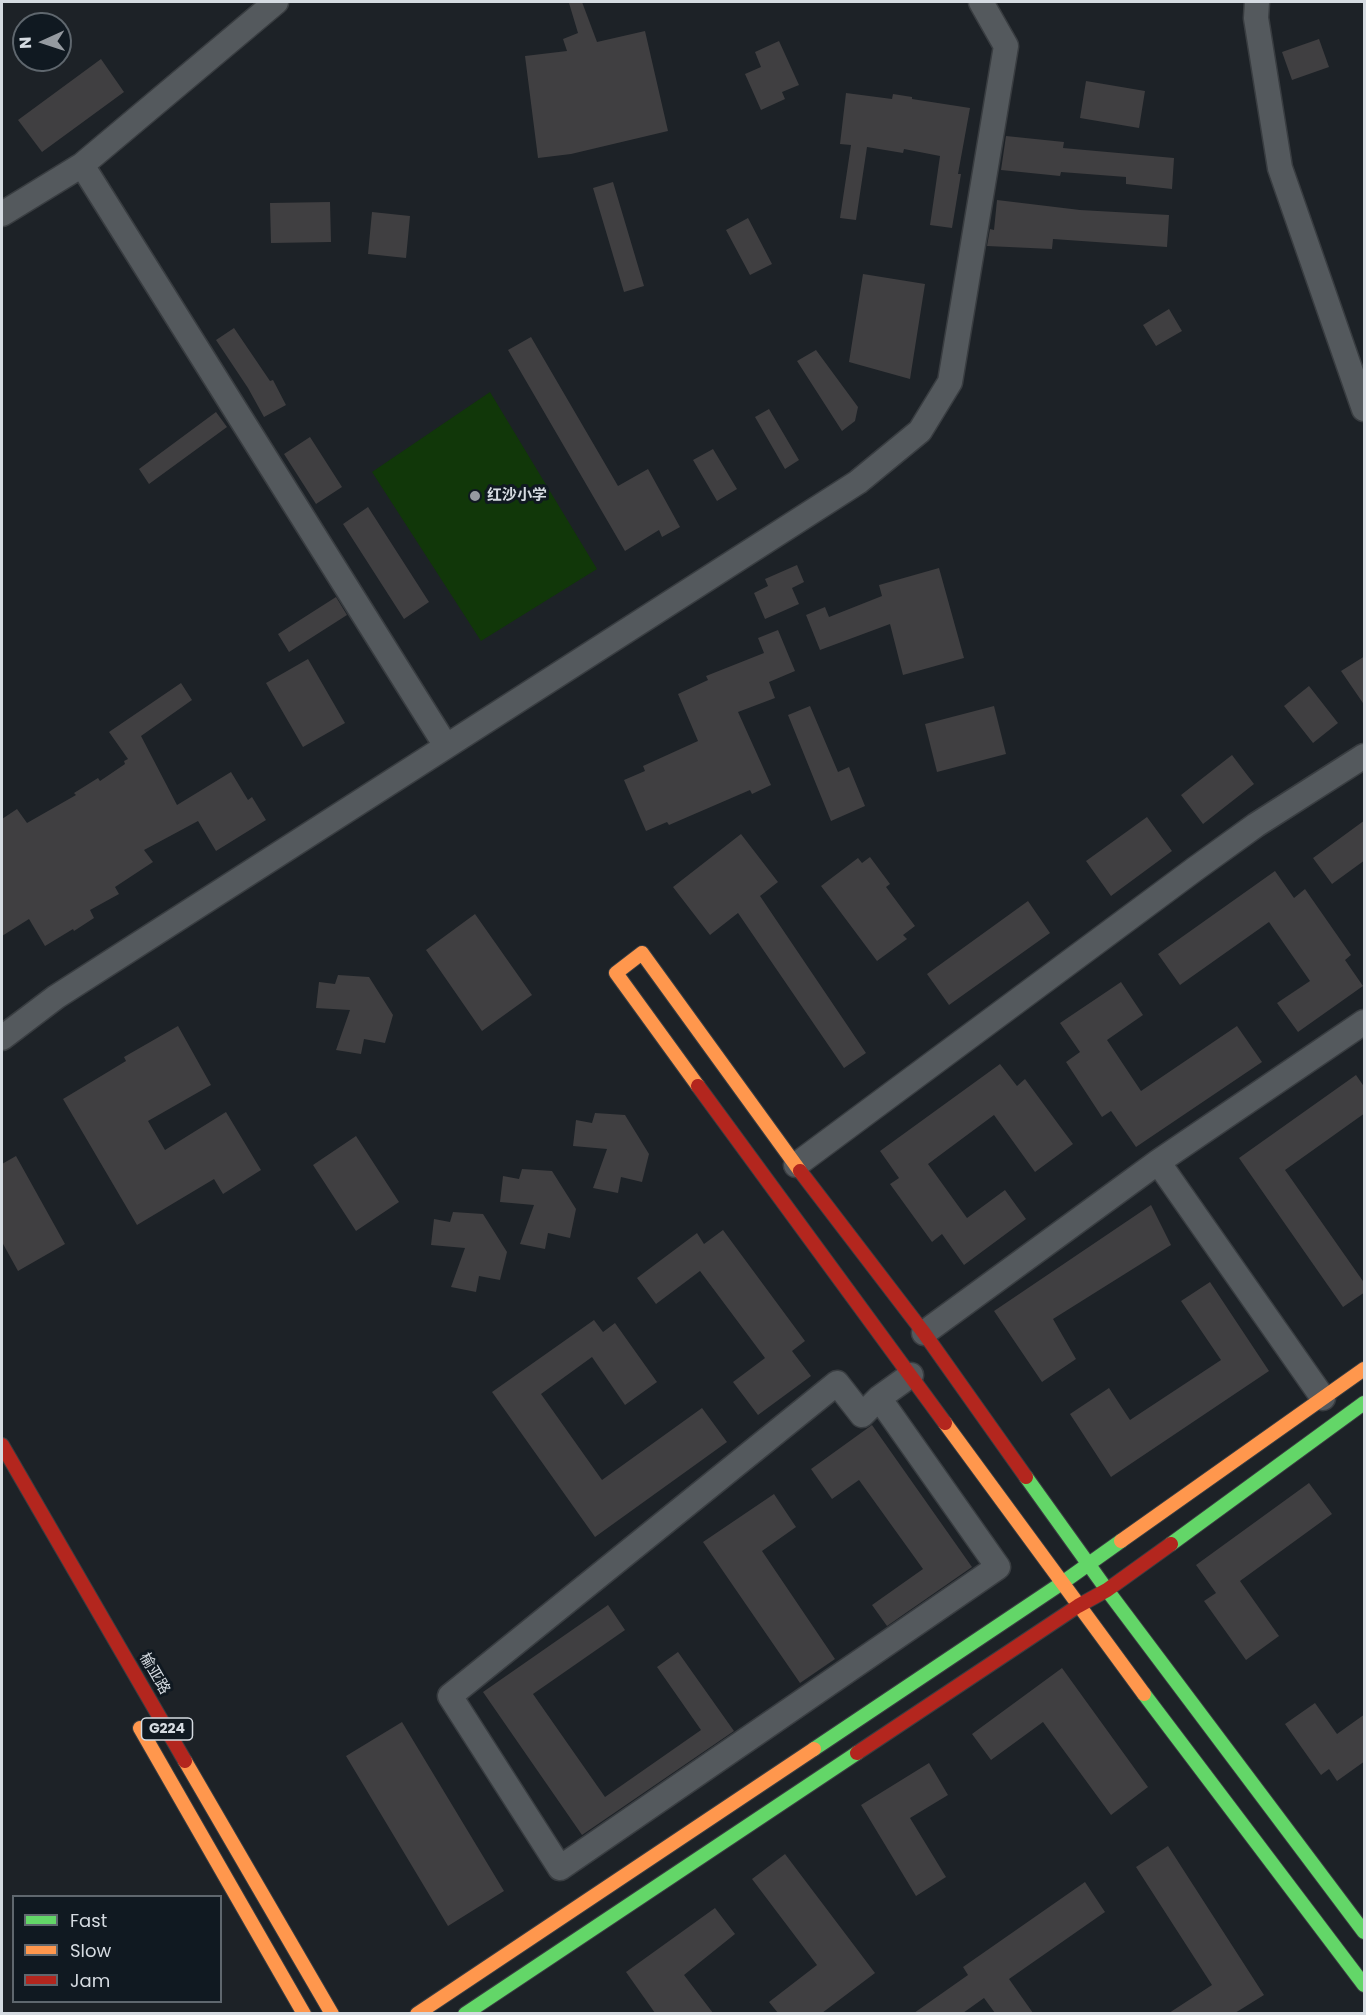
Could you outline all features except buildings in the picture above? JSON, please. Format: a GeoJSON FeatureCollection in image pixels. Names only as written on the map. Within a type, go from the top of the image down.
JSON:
{"type":"FeatureCollection","features":[{"type":"Feature","properties":{"kind":"main road"},"geometry":{"type":"LineString","coordinates":[[1365,1932],[1107,1590],[924,1333],[796,1165],[642,953],[616,973],[1078,1606],[1365,1985]]}},
{"type":"Feature","properties":{"kind":"main road"},"geometry":{"type":"LineString","coordinates":[[417,2013],[1062,1582],[1365,1370]]}},
{"type":"Feature","properties":{"kind":"main road"},"geometry":{"type":"LineString","coordinates":[[465,2013],[1078,1606],[1107,1590],[1365,1403]]}},
{"type":"Feature","properties":{"kind":"main road","name":"榆亚路"},"geometry":{"type":"LineString","coordinates":[[2,1445],[332,2013]]}},
{"type":"Feature","properties":{"kind":"main road","name":"G224"},"geometry":{"type":"LineString","coordinates":[[132,1714],[304,2013]]}},
{"type":"Feature","properties":{"kind":"street"},"geometry":{"type":"LineString","coordinates":[[2,214],[82,165],[276,2]]}},
{"type":"Feature","properties":{"kind":"street"},"geometry":{"type":"LineString","coordinates":[[2,1038],[56,997],[858,483],[920,431],[950,382],[1006,46],[981,2]]}},
{"type":"Feature","properties":{"kind":"street"},"geometry":{"type":"LineString","coordinates":[[1257,2],[1256,18],[1280,168],[1365,409]]}},
{"type":"Feature","properties":{"kind":"street"},"geometry":{"type":"LineString","coordinates":[[82,165],[446,746]]}},
{"type":"Feature","properties":{"kind":"street"},"geometry":{"type":"LineString","coordinates":[[796,1165],[1256,825],[1365,756]]}},
{"type":"Feature","properties":{"kind":"street"},"geometry":{"type":"LineString","coordinates":[[924,1333],[1158,1162],[1365,1022]]}},
{"type":"Feature","properties":{"kind":"street"},"geometry":{"type":"LineString","coordinates":[[1158,1162],[1323,1398]]}},
{"type":"Feature","properties":{"kind":"street"},"geometry":{"type":"LineString","coordinates":[[879,1398],[998,1567],[560,1868],[450,1696],[837,1383],[862,1415],[879,1398],[911,1375]]}},
{"type":"Feature","properties":{"kind":"green space"},"geometry":{"type":"Polygon","coordinates":[[[490,392],[597,569],[481,641],[372,472],[490,392]]]}},
{"type":"Feature","properties":{"kind":"traffic: fast"},"geometry":{"type":"LineString","coordinates":[[1171,1544],[1364,1403]]}},
{"type":"Feature","properties":{"kind":"traffic: fast"},"geometry":{"type":"LineString","coordinates":[[1026,1477],[1107,1590],[1364,1932]]}},
{"type":"Feature","properties":{"kind":"traffic: fast"},"geometry":{"type":"LineString","coordinates":[[814,1749],[1121,1541]]}},
{"type":"Feature","properties":{"kind":"traffic: fast"},"geometry":{"type":"LineString","coordinates":[[1144,1694],[1364,1985]]}},
{"type":"Feature","properties":{"kind":"traffic: fast"},"geometry":{"type":"LineString","coordinates":[[465,2014],[857,1753]]}},
{"type":"Feature","properties":{"kind":"traffic: slow"},"geometry":{"type":"LineString","coordinates":[[698,1086],[616,973],[642,953],[800,1171]]}},
{"type":"Feature","properties":{"kind":"traffic: slow"},"geometry":{"type":"LineString","coordinates":[[1121,1541],[1364,1369]]}},
{"type":"Feature","properties":{"kind":"traffic: slow"},"geometry":{"type":"LineString","coordinates":[[945,1423],[1144,1694]]}},
{"type":"Feature","properties":{"kind":"traffic: slow"},"geometry":{"type":"LineString","coordinates":[[140,1728],[304,2014]]}},
{"type":"Feature","properties":{"kind":"traffic: slow"},"geometry":{"type":"LineString","coordinates":[[417,2014],[814,1749]]}},
{"type":"Feature","properties":{"kind":"traffic: slow"},"geometry":{"type":"LineString","coordinates":[[185,1761],[332,2014]]}},
{"type":"Feature","properties":{"kind":"traffic: jam"},"geometry":{"type":"LineString","coordinates":[[698,1086],[945,1423]]}},
{"type":"Feature","properties":{"kind":"traffic: jam"},"geometry":{"type":"LineString","coordinates":[[800,1171],[924,1333],[1026,1477]]}},
{"type":"Feature","properties":{"kind":"traffic: jam"},"geometry":{"type":"LineString","coordinates":[[2,1445],[185,1761]]}},
{"type":"Feature","properties":{"kind":"traffic: jam"},"geometry":{"type":"LineString","coordinates":[[857,1753],[1078,1606],[1107,1590],[1171,1544]]}},
{"type":"Feature","properties":{"kind":"place","name":"红沙小学"},"geometry":{"type":"Point","coordinates":[475,496]}}]}
